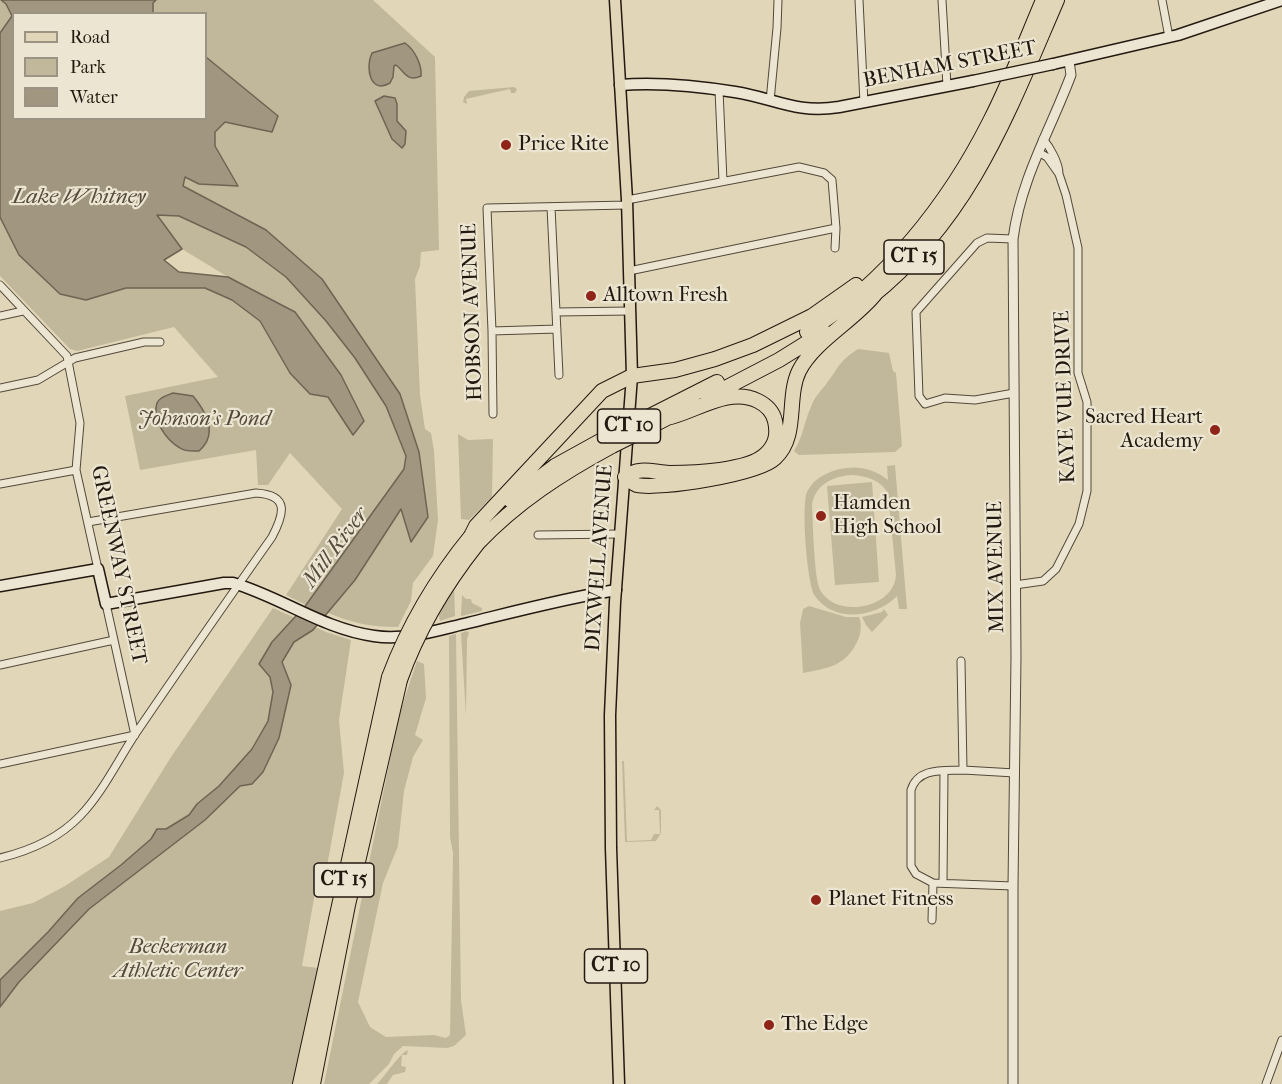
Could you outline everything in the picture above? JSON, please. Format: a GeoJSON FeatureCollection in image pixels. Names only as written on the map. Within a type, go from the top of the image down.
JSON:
{"type":"FeatureCollection","features":[{"type":"Feature","properties":{"kind":"highway","name":"CT 15"},"geometry":{"type":"LineString","coordinates":[[300,1084],[394,678],[409,627],[447,565],[544,485],[613,440],[816,327],[870,284],[940,205],[968,164],[1002,96],[1043,0]]}},
{"type":"Feature","properties":{"kind":"highway","name":"CT 15"},"geometry":{"type":"LineString","coordinates":[[646,423],[667,418],[779,360],[820,335],[876,293],[919,252],[944,223],[969,187],[1006,119],[1057,0]]}},
{"type":"Feature","properties":{"kind":"highway"},"geometry":{"type":"LineString","coordinates":[[475,540],[476,526],[592,398],[602,391],[632,376],[675,370],[715,359],[784,331],[838,298],[904,247]]}},
{"type":"Feature","properties":{"kind":"highway"},"geometry":{"type":"LineString","coordinates":[[667,418],[681,415],[717,400],[736,396],[753,398],[766,405],[775,418],[777,433],[773,447],[763,457],[747,464],[693,472],[667,473],[638,470],[626,477],[638,485],[679,483],[745,472],[775,459],[784,447],[789,433],[794,387],[805,361],[865,307],[876,293]]}},
{"type":"Feature","properties":{"kind":"highway","name":"CT 15"},"geometry":{"type":"LineString","coordinates":[[313,1084],[394,678]]}},
{"type":"Feature","properties":{"kind":"main road","name":"DIXWELL AVENUE"},"geometry":{"type":"LineString","coordinates":[[615,0],[627,203],[632,376],[612,656],[610,763],[619,1084]]}},
{"type":"Feature","properties":{"kind":"main road","name":"BENHAM STREET"},"geometry":{"type":"LineString","coordinates":[[620,85],[669,85],[719,90],[807,110],[829,109],[1069,61],[1169,37],[1282,0]]}},
{"type":"Feature","properties":{"kind":"main road"},"geometry":{"type":"LineString","coordinates":[[0,586],[98,569]]}},
{"type":"Feature","properties":{"kind":"main road","name":"GREENWAY STREET"},"geometry":{"type":"LineString","coordinates":[[98,569],[106,604]]}},
{"type":"Feature","properties":{"kind":"main road"},"geometry":{"type":"LineString","coordinates":[[106,604],[224,583],[239,585],[341,629],[366,635],[401,636],[435,631],[580,596],[616,590]]}},
{"type":"Feature","properties":{"kind":"street"},"geometry":{"type":"LineString","coordinates":[[770,101],[778,0]]}},
{"type":"Feature","properties":{"kind":"street"},"geometry":{"type":"LineString","coordinates":[[859,0],[864,103]]}},
{"type":"Feature","properties":{"kind":"street"},"geometry":{"type":"LineString","coordinates":[[942,0],[947,86]]}},
{"type":"Feature","properties":{"kind":"street"},"geometry":{"type":"LineString","coordinates":[[1162,0],[1169,37]]}},
{"type":"Feature","properties":{"kind":"street","name":"MIX AVENUE"},"geometry":{"type":"LineString","coordinates":[[1013,1084],[1015,585],[1013,239],[1021,195],[1071,75],[1069,61]]}},
{"type":"Feature","properties":{"kind":"street"},"geometry":{"type":"LineString","coordinates":[[719,90],[723,181]]}},
{"type":"Feature","properties":{"kind":"street","name":"KAYE VUE DRIVE"},"geometry":{"type":"LineString","coordinates":[[1015,585],[1043,581],[1056,569],[1079,524],[1087,491],[1087,402],[1078,373],[1078,248],[1059,168],[1048,144],[1043,139]]}},
{"type":"Feature","properties":{"kind":"street","name":"KAYE VUE DRIVE"},"geometry":{"type":"LineString","coordinates":[[1038,152],[1047,157],[1059,174]]}},
{"type":"Feature","properties":{"kind":"street"},"geometry":{"type":"LineString","coordinates":[[559,375],[551,207],[627,203],[723,181],[799,167],[824,173],[832,180],[836,228],[835,248]]}},
{"type":"Feature","properties":{"kind":"street","name":"HOBSON AVENUE"},"geometry":{"type":"LineString","coordinates":[[493,414],[487,208],[551,207]]}},
{"type":"Feature","properties":{"kind":"street"},"geometry":{"type":"LineString","coordinates":[[629,271],[836,228]]}},
{"type":"Feature","properties":{"kind":"street"},"geometry":{"type":"LineString","coordinates":[[1013,239],[994,237],[982,240],[916,312],[919,396],[925,404],[945,398],[986,399],[1014,393]]}},
{"type":"Feature","properties":{"kind":"street","name":"GREENWAY STREET"},"geometry":{"type":"LineString","coordinates":[[0,285],[67,356],[80,423],[76,470],[98,569]]}},
{"type":"Feature","properties":{"kind":"street"},"geometry":{"type":"LineString","coordinates":[[0,316],[23,311]]}},
{"type":"Feature","properties":{"kind":"street"},"geometry":{"type":"LineString","coordinates":[[556,312],[631,311]]}},
{"type":"Feature","properties":{"kind":"street"},"geometry":{"type":"LineString","coordinates":[[492,331],[557,329]]}},
{"type":"Feature","properties":{"kind":"street"},"geometry":{"type":"LineString","coordinates":[[0,388],[38,380],[75,358],[144,342],[160,342]]}},
{"type":"Feature","properties":{"kind":"street"},"geometry":{"type":"LineString","coordinates":[[0,484],[76,470]]}},
{"type":"Feature","properties":{"kind":"street"},"geometry":{"type":"LineString","coordinates":[[0,858],[25,851],[64,831],[93,801],[135,735],[272,537],[281,519],[283,507],[270,494],[256,493],[88,522]]}},
{"type":"Feature","properties":{"kind":"street"},"geometry":{"type":"LineString","coordinates":[[538,535],[621,534]]}},
{"type":"Feature","properties":{"kind":"street","name":"GREENWAY STREET"},"geometry":{"type":"LineString","coordinates":[[106,604],[135,735]]}},
{"type":"Feature","properties":{"kind":"street"},"geometry":{"type":"LineString","coordinates":[[0,665],[114,640]]}},
{"type":"Feature","properties":{"kind":"street"},"geometry":{"type":"LineString","coordinates":[[961,661],[963,770]]}},
{"type":"Feature","properties":{"kind":"street"},"geometry":{"type":"LineString","coordinates":[[0,764],[135,735]]}},
{"type":"Feature","properties":{"kind":"street"},"geometry":{"type":"LineString","coordinates":[[1013,886],[933,883],[916,874],[910,866],[911,790],[913,783],[922,775],[944,771],[1015,773]]}},
{"type":"Feature","properties":{"kind":"street"},"geometry":{"type":"LineString","coordinates":[[943,883],[944,771]]}},
{"type":"Feature","properties":{"kind":"street"},"geometry":{"type":"LineString","coordinates":[[932,920],[933,883]]}},
{"type":"Feature","properties":{"kind":"street"},"geometry":{"type":"LineString","coordinates":[[1266,1084],[1282,1040]]}},
{"type":"Feature","properties":{"kind":"green space"},"geometry":{"type":"Polygon","coordinates":[[[0,0],[6,4],[12,16],[0,33],[0,0]]]}},
{"type":"Feature","properties":{"kind":"green space"},"geometry":{"type":"Polygon","coordinates":[[[156,0],[373,0],[435,57],[439,250],[421,252],[420,266],[415,279],[420,395],[425,429],[431,433],[434,451],[438,520],[433,556],[413,583],[411,601],[398,627],[361,624],[326,612],[355,580],[401,508],[428,517],[419,452],[359,334],[322,279],[266,230],[183,187],[184,177],[238,186],[215,146],[215,132],[225,122],[241,124],[278,116],[207,58],[207,12],[153,12],[153,3],[156,0]]]}},
{"type":"Feature","properties":{"kind":"green space"},"geometry":{"type":"Polygon","coordinates":[[[514,87],[517,89],[515,93],[511,93],[510,89],[466,99],[467,104],[463,102],[469,91],[514,87]]]}},
{"type":"Feature","properties":{"kind":"green space"},"geometry":{"type":"Polygon","coordinates":[[[156,214],[179,216],[246,247],[286,277],[326,321],[355,358],[386,406],[406,456],[404,469],[306,605],[286,595],[342,509],[290,453],[268,485],[258,485],[256,450],[140,470],[125,396],[218,377],[174,327],[77,351],[70,349],[0,276],[0,217],[19,255],[86,300],[126,288],[205,288],[232,300],[260,321],[290,373],[310,394],[328,397],[295,312],[228,277],[182,249],[156,214]]]}},
{"type":"Feature","properties":{"kind":"green space"},"geometry":{"type":"Polygon","coordinates":[[[858,349],[889,353],[893,371],[896,373],[902,446],[895,452],[799,455],[794,451],[814,400],[843,361],[858,349]]]}},
{"type":"Feature","properties":{"kind":"green space"},"geometry":{"type":"Polygon","coordinates":[[[458,434],[468,440],[493,439],[492,497],[469,520],[461,519],[458,434]]]}},
{"type":"Feature","properties":{"kind":"green space"},"geometry":{"type":"Polygon","coordinates":[[[895,465],[907,609],[899,609],[897,596],[889,603],[867,613],[844,614],[833,611],[823,605],[812,589],[807,562],[805,528],[807,492],[813,483],[825,474],[846,468],[872,471],[888,480],[887,466],[895,465]],[[852,475],[838,477],[826,483],[816,492],[812,506],[815,562],[820,590],[838,605],[851,607],[863,606],[886,596],[893,587],[896,575],[888,493],[877,482],[852,475]]]}},
{"type":"Feature","properties":{"kind":"green space"},"geometry":{"type":"Polygon","coordinates":[[[872,482],[879,582],[835,585],[827,486],[872,482]]]}},
{"type":"Feature","properties":{"kind":"green space"},"geometry":{"type":"Polygon","coordinates":[[[454,585],[455,616],[440,621],[441,607],[454,585]]]}},
{"type":"Feature","properties":{"kind":"green space"},"geometry":{"type":"Polygon","coordinates":[[[462,595],[466,599],[471,599],[472,603],[482,608],[482,611],[461,616],[462,595]]]}},
{"type":"Feature","properties":{"kind":"green space"},"geometry":{"type":"Polygon","coordinates":[[[809,606],[846,617],[859,617],[861,628],[853,649],[842,661],[829,667],[803,673],[800,623],[803,609],[809,606]]]}},
{"type":"Feature","properties":{"kind":"green space","name":"Beckerman Athletic Center"},"geometry":{"type":"Polygon","coordinates":[[[273,608],[326,632],[351,640],[339,720],[344,773],[323,888],[315,893],[302,966],[318,968],[294,1084],[0,1084],[0,911],[33,903],[65,886],[109,857],[171,757],[273,608]]]}},
{"type":"Feature","properties":{"kind":"green space"},"geometry":{"type":"Polygon","coordinates":[[[884,609],[888,615],[872,632],[862,617],[882,612],[884,609]]]}},
{"type":"Feature","properties":{"kind":"green space"},"geometry":{"type":"Polygon","coordinates":[[[467,631],[469,633],[466,716],[461,633],[467,631]]]}},
{"type":"Feature","properties":{"kind":"green space"},"geometry":{"type":"Polygon","coordinates":[[[456,634],[461,1000],[466,1035],[454,1046],[447,1048],[403,1046],[369,1084],[324,1084],[399,715],[417,661],[424,664],[426,698],[415,735],[423,740],[413,757],[404,791],[398,846],[383,883],[358,1002],[370,1027],[386,1037],[434,1035],[446,1038],[450,1035],[453,853],[450,837],[449,636],[456,634]]]}},
{"type":"Feature","properties":{"kind":"green space"},"geometry":{"type":"Polygon","coordinates":[[[622,761],[624,761],[627,841],[651,840],[654,834],[660,834],[659,810],[654,810],[657,806],[661,810],[661,833],[656,841],[625,842],[622,761]]]}},
{"type":"Feature","properties":{"kind":"green space"},"geometry":{"type":"Polygon","coordinates":[[[402,1055],[401,1066],[406,1067],[405,1072],[393,1075],[387,1084],[377,1084],[402,1055]]]}},
{"type":"Feature","properties":{"kind":"water","name":"Lake Whitney"},"geometry":{"type":"Polygon","coordinates":[[[1,0],[156,0],[153,3],[153,12],[12,12],[12,16],[6,4],[1,0]]]}},
{"type":"Feature","properties":{"kind":"water","name":"Lake Whitney"},"geometry":{"type":"Polygon","coordinates":[[[12,16],[12,120],[207,120],[207,58],[278,116],[272,132],[225,122],[215,132],[215,146],[238,186],[199,184],[185,177],[183,186],[266,230],[322,279],[400,394],[419,452],[428,517],[411,542],[401,509],[355,580],[313,630],[294,642],[282,662],[291,685],[279,738],[263,772],[252,784],[240,786],[205,820],[89,909],[19,982],[0,1007],[0,980],[78,898],[151,839],[157,829],[166,829],[189,815],[197,804],[219,786],[252,749],[268,721],[273,692],[270,677],[259,664],[272,642],[306,605],[404,469],[406,456],[386,406],[355,358],[326,321],[286,277],[246,247],[179,216],[157,215],[182,249],[164,260],[179,272],[228,277],[295,312],[341,375],[364,421],[353,435],[328,397],[310,394],[290,373],[260,321],[232,300],[205,288],[126,288],[86,300],[60,294],[19,255],[0,217],[0,33],[12,16]]]}},
{"type":"Feature","properties":{"kind":"water"},"geometry":{"type":"Polygon","coordinates":[[[405,43],[417,58],[421,76],[413,78],[407,76],[396,65],[390,83],[383,86],[378,85],[369,72],[372,53],[405,43]]]}},
{"type":"Feature","properties":{"kind":"water"},"geometry":{"type":"Polygon","coordinates":[[[384,96],[395,98],[397,121],[406,131],[405,144],[402,148],[392,139],[375,101],[384,96]]]}},
{"type":"Feature","properties":{"kind":"water","name":"Johnson's Pond"},"geometry":{"type":"Polygon","coordinates":[[[173,393],[193,396],[203,410],[209,431],[205,445],[199,451],[180,448],[165,435],[158,423],[156,409],[158,401],[173,393]]]}},
{"type":"Feature","properties":{"kind":"place","name":"Price Rite"},"geometry":{"type":"Point","coordinates":[506,145]}},
{"type":"Feature","properties":{"kind":"place","name":"Alltown Fresh"},"geometry":{"type":"Point","coordinates":[591,296]}},
{"type":"Feature","properties":{"kind":"place","name":"Sacred Heart Academy"},"geometry":{"type":"Point","coordinates":[1215,430]}},
{"type":"Feature","properties":{"kind":"place","name":"Hamden High School"},"geometry":{"type":"Point","coordinates":[821,516]}},
{"type":"Feature","properties":{"kind":"place","name":"Planet Fitness"},"geometry":{"type":"Point","coordinates":[816,900]}},
{"type":"Feature","properties":{"kind":"place","name":"The Edge"},"geometry":{"type":"Point","coordinates":[769,1025]}},
{"type":"Feature","properties":{"kind":"water label","name":"Mill River"},"geometry":{"type":"Point","coordinates":[336,548]}}]}
